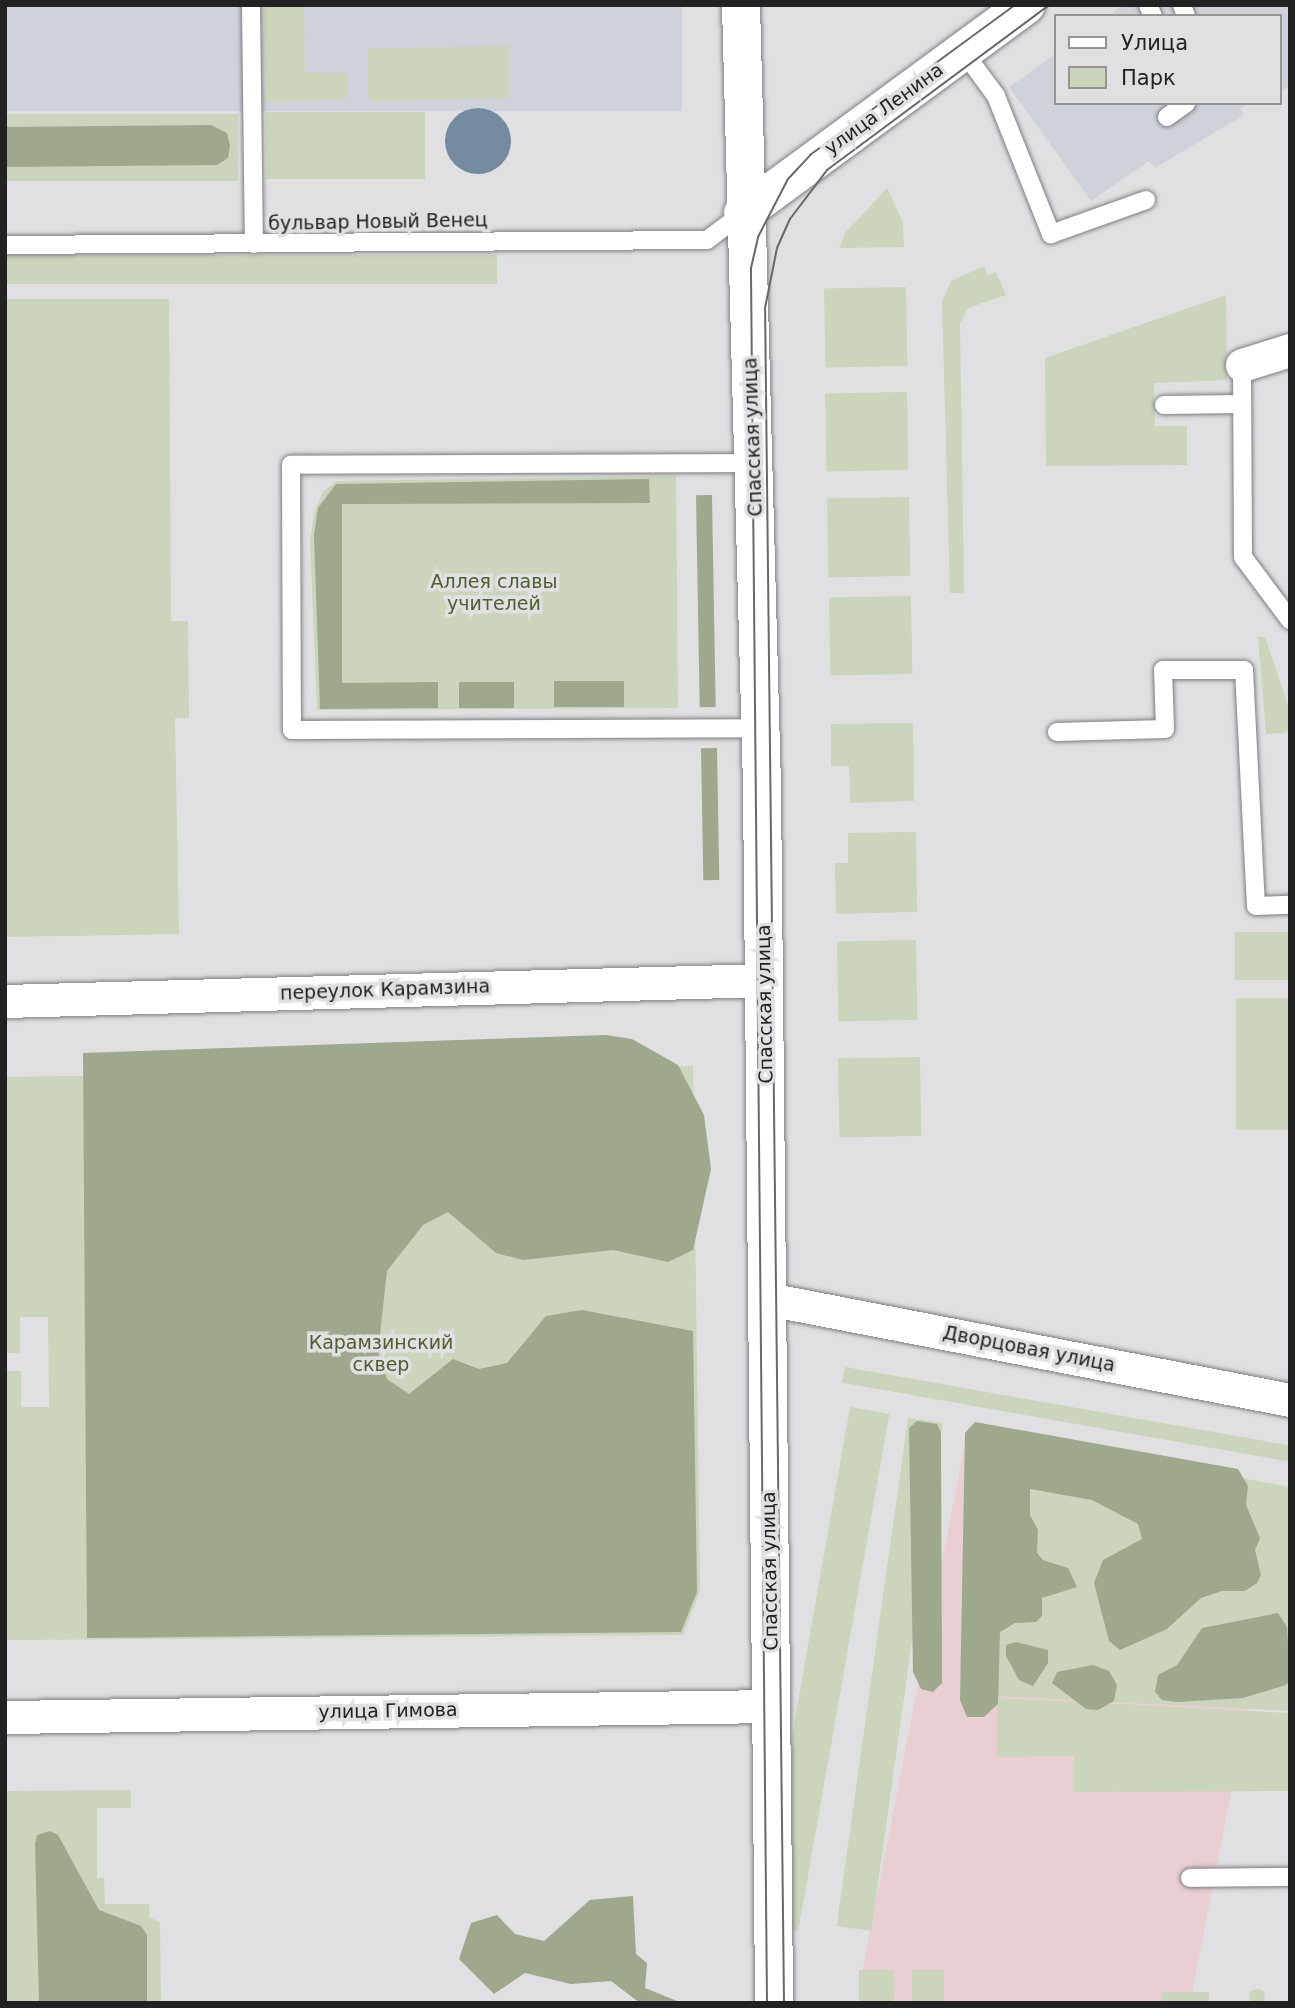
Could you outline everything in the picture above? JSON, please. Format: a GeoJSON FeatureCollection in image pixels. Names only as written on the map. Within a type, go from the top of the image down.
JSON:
{"type":"FeatureCollection","features":[{"type":"Feature","properties":{"kind":"street","name":"Спасская улица"},"geometry":{"type":"LineString","coordinates":[[741,5],[743,213],[755,463],[761,729],[774,2003]]}},
{"type":"Feature","properties":{"kind":"street","name":"улица Ленина"},"geometry":{"type":"LineString","coordinates":[[743,213],[1026,5]]}},
{"type":"Feature","properties":{"kind":"street"},"geometry":{"type":"LineString","coordinates":[[1242,365],[1290,350]]}},
{"type":"Feature","properties":{"kind":"street","name":"переулок Карамзина"},"geometry":{"type":"LineString","coordinates":[[5,1001],[765,980]]}},
{"type":"Feature","properties":{"kind":"street","name":"Дворцовая улица"},"geometry":{"type":"LineString","coordinates":[[768,1299],[1290,1400]]}},
{"type":"Feature","properties":{"kind":"street","name":"улица Гимова"},"geometry":{"type":"LineString","coordinates":[[5,1717],[771,1706]]}},
{"type":"Feature","properties":{"kind":"lane"},"geometry":{"type":"LineString","coordinates":[[251,5],[254,244]]}},
{"type":"Feature","properties":{"kind":"lane"},"geometry":{"type":"LineString","coordinates":[[962,51],[996,96],[1051,233],[1146,200]]}},
{"type":"Feature","properties":{"kind":"lane"},"geometry":{"type":"LineString","coordinates":[[1167,117],[1183,105]]}},
{"type":"Feature","properties":{"kind":"lane","name":"бульвар Новый Венец"},"geometry":{"type":"LineString","coordinates":[[5,245],[707,240],[743,213]]}},
{"type":"Feature","properties":{"kind":"lane"},"geometry":{"type":"LineString","coordinates":[[1242,365],[1243,557],[1290,620]]}},
{"type":"Feature","properties":{"kind":"lane"},"geometry":{"type":"LineString","coordinates":[[1164,405],[1242,404]]}},
{"type":"Feature","properties":{"kind":"lane"},"geometry":{"type":"LineString","coordinates":[[755,463],[291,465],[292,730],[761,729]]}},
{"type":"Feature","properties":{"kind":"lane"},"geometry":{"type":"LineString","coordinates":[[1057,732],[1165,729],[1163,670],[1244,670],[1256,906],[1290,905]]}},
{"type":"Feature","properties":{"kind":"lane"},"geometry":{"type":"LineString","coordinates":[[1190,1878],[1290,1877]]}},
{"type":"Feature","properties":{"kind":"shaded area"},"geometry":{"type":"Polygon","coordinates":[[[5,5],[682,5],[682,111],[5,111],[5,5]]]}},
{"type":"Feature","properties":{"kind":"shaded area"},"geometry":{"type":"Polygon","coordinates":[[[1122,5],[1290,5],[1290,86],[1281,90],[1281,14],[1111,14],[1122,5]]]}},
{"type":"Feature","properties":{"kind":"shaded area"},"geometry":{"type":"Polygon","coordinates":[[[1054,55],[1054,105],[1247,105],[1240,108],[1244,115],[1155,168],[1149,161],[1091,201],[1009,87],[1054,55]]]}},
{"type":"Feature","properties":{"kind":"shaded area"},"geometry":{"type":"Polygon","coordinates":[[[968,1427],[1290,1490],[1190,2003],[913,2003],[858,1992],[968,1427]]]}},
{"type":"Feature","properties":{"kind":"green space"},"geometry":{"type":"Polygon","coordinates":[[[264,5],[304,5],[305,73],[348,73],[348,99],[265,102],[264,5]]]}},
{"type":"Feature","properties":{"kind":"green space"},"geometry":{"type":"Polygon","coordinates":[[[509,45],[509,98],[372,101],[368,95],[367,49],[509,45]]]}},
{"type":"Feature","properties":{"kind":"green space"},"geometry":{"type":"Polygon","coordinates":[[[266,112],[425,112],[425,179],[266,179],[266,112]]]}},
{"type":"Feature","properties":{"kind":"green space"},"geometry":{"type":"Polygon","coordinates":[[[5,114],[238,114],[238,181],[5,181],[5,114]]]}},
{"type":"Feature","properties":{"kind":"green space"},"geometry":{"type":"Polygon","coordinates":[[[211,125],[227,133],[230,146],[228,158],[217,165],[5,167],[5,127],[211,125]]]}},
{"type":"Feature","properties":{"kind":"green space"},"geometry":{"type":"Polygon","coordinates":[[[887,188],[903,222],[904,247],[839,248],[846,232],[887,188]]]}},
{"type":"Feature","properties":{"kind":"green space"},"geometry":{"type":"Polygon","coordinates":[[[5,255],[497,255],[497,284],[5,284],[5,255]]]}},
{"type":"Feature","properties":{"kind":"green space"},"geometry":{"type":"Polygon","coordinates":[[[984,266],[988,275],[996,272],[1006,295],[968,308],[960,323],[964,593],[950,593],[942,301],[951,281],[984,266]]]}},
{"type":"Feature","properties":{"kind":"green space"},"geometry":{"type":"Polygon","coordinates":[[[906,287],[907,366],[825,367],[824,288],[906,287]]]}},
{"type":"Feature","properties":{"kind":"green space"},"geometry":{"type":"Polygon","coordinates":[[[1226,295],[1227,380],[1154,383],[1155,426],[1187,426],[1187,465],[1046,466],[1045,358],[1226,295]]]}},
{"type":"Feature","properties":{"kind":"green space"},"geometry":{"type":"Polygon","coordinates":[[[5,299],[169,299],[171,621],[188,621],[189,718],[175,718],[179,934],[5,937],[5,299]]]}},
{"type":"Feature","properties":{"kind":"green space"},"geometry":{"type":"Polygon","coordinates":[[[907,392],[908,470],[826,471],[825,393],[907,392]]]}},
{"type":"Feature","properties":{"kind":"green space","name":"Аллея славы учителей"},"geometry":{"type":"Polygon","coordinates":[[[676,476],[678,708],[317,710],[310,540],[315,510],[323,492],[336,481],[676,476]]]}},
{"type":"Feature","properties":{"kind":"green space"},"geometry":{"type":"Polygon","coordinates":[[[649,479],[650,503],[342,504],[342,683],[438,682],[438,708],[320,709],[314,535],[318,508],[336,484],[649,479]]]}},
{"type":"Feature","properties":{"kind":"green space"},"geometry":{"type":"Polygon","coordinates":[[[696,495],[712,495],[716,707],[700,707],[696,495]]]}},
{"type":"Feature","properties":{"kind":"green space"},"geometry":{"type":"Polygon","coordinates":[[[909,497],[910,576],[828,577],[827,498],[909,497]]]}},
{"type":"Feature","properties":{"kind":"green space"},"geometry":{"type":"Polygon","coordinates":[[[911,596],[912,674],[830,675],[829,597],[911,596]]]}},
{"type":"Feature","properties":{"kind":"green space"},"geometry":{"type":"Polygon","coordinates":[[[1258,637],[1265,637],[1289,708],[1290,729],[1284,733],[1266,734],[1258,637]]]}},
{"type":"Feature","properties":{"kind":"green space"},"geometry":{"type":"Polygon","coordinates":[[[554,681],[624,681],[624,707],[554,707],[554,681]]]}},
{"type":"Feature","properties":{"kind":"green space"},"geometry":{"type":"Polygon","coordinates":[[[459,682],[514,682],[514,708],[459,708],[459,682]]]}},
{"type":"Feature","properties":{"kind":"green space"},"geometry":{"type":"Polygon","coordinates":[[[913,723],[914,801],[850,803],[849,766],[831,766],[831,724],[913,723]]]}},
{"type":"Feature","properties":{"kind":"green space"},"geometry":{"type":"Polygon","coordinates":[[[701,748],[717,748],[719,880],[703,880],[701,748]]]}},
{"type":"Feature","properties":{"kind":"green space"},"geometry":{"type":"Polygon","coordinates":[[[916,832],[917,912],[836,914],[835,863],[848,863],[848,833],[916,832]]]}},
{"type":"Feature","properties":{"kind":"green space"},"geometry":{"type":"Polygon","coordinates":[[[1235,932],[1290,932],[1290,980],[1235,980],[1235,932]]]}},
{"type":"Feature","properties":{"kind":"green space"},"geometry":{"type":"Polygon","coordinates":[[[916,940],[917,1020],[838,1021],[837,941],[916,940]]]}},
{"type":"Feature","properties":{"kind":"green space"},"geometry":{"type":"Polygon","coordinates":[[[1236,998],[1290,998],[1290,1130],[1236,1130],[1236,998]]]}},
{"type":"Feature","properties":{"kind":"green space","name":"Карамзинский сквер"},"geometry":{"type":"Polygon","coordinates":[[[606,1035],[632,1039],[678,1065],[704,1115],[711,1169],[693,1250],[668,1262],[613,1250],[523,1260],[496,1253],[448,1212],[423,1225],[387,1271],[378,1352],[387,1379],[409,1394],[453,1359],[479,1369],[507,1363],[546,1316],[582,1310],[693,1331],[697,1592],[681,1632],[87,1638],[83,1053],[606,1035]]]}},
{"type":"Feature","properties":{"kind":"green space"},"geometry":{"type":"Polygon","coordinates":[[[920,1057],[921,1136],[839,1137],[838,1058],[920,1057]]]}},
{"type":"Feature","properties":{"kind":"green space","name":"Карамзинский сквер"},"geometry":{"type":"Polygon","coordinates":[[[693,1066],[700,1591],[683,1635],[5,1640],[5,1371],[21,1371],[21,1407],[49,1407],[48,1317],[20,1317],[20,1353],[5,1353],[5,1077],[693,1066]]]}},
{"type":"Feature","properties":{"kind":"green space"},"geometry":{"type":"Polygon","coordinates":[[[845,1367],[1290,1445],[1287,1461],[842,1383],[845,1367]]]}},
{"type":"Feature","properties":{"kind":"green space"},"geometry":{"type":"Polygon","coordinates":[[[850,1407],[889,1414],[798,1931],[759,1924],[850,1407]]]}},
{"type":"Feature","properties":{"kind":"green space"},"geometry":{"type":"Polygon","coordinates":[[[908,1418],[943,1423],[871,1931],[837,1926],[908,1418]]]}},
{"type":"Feature","properties":{"kind":"green space"},"geometry":{"type":"Polygon","coordinates":[[[917,1421],[937,1424],[941,1433],[942,1683],[933,1692],[921,1689],[913,1672],[909,1428],[917,1421]]]}},
{"type":"Feature","properties":{"kind":"green space"},"geometry":{"type":"Polygon","coordinates":[[[975,1422],[1238,1469],[1248,1486],[1246,1505],[1260,1538],[1255,1550],[1261,1575],[1257,1583],[1245,1591],[1222,1591],[1201,1598],[1167,1629],[1120,1650],[1109,1641],[1094,1583],[1103,1560],[1142,1539],[1138,1524],[1092,1500],[1030,1489],[1030,1515],[1038,1530],[1037,1553],[1043,1560],[1068,1568],[1077,1587],[1042,1598],[1042,1616],[1036,1622],[1015,1623],[1000,1632],[998,1704],[984,1717],[967,1717],[960,1700],[965,1433],[975,1422]]]}},
{"type":"Feature","properties":{"kind":"green space"},"geometry":{"type":"Polygon","coordinates":[[[991,1431],[1290,1487],[1290,1711],[996,1696],[991,1431]]]}},
{"type":"Feature","properties":{"kind":"green space"},"geometry":{"type":"Polygon","coordinates":[[[1278,1613],[1287,1627],[1290,1680],[1286,1685],[1243,1698],[1177,1702],[1162,1700],[1155,1692],[1158,1675],[1177,1665],[1202,1628],[1278,1613]]]}},
{"type":"Feature","properties":{"kind":"green space"},"geometry":{"type":"Polygon","coordinates":[[[1016,1642],[1048,1650],[1048,1663],[1033,1686],[1019,1680],[1006,1656],[1006,1645],[1016,1642]]]}},
{"type":"Feature","properties":{"kind":"green space"},"geometry":{"type":"Polygon","coordinates":[[[1093,1665],[1109,1671],[1117,1685],[1114,1701],[1098,1710],[1086,1709],[1052,1683],[1057,1672],[1093,1665]]]}},
{"type":"Feature","properties":{"kind":"green space"},"geometry":{"type":"Polygon","coordinates":[[[997,1698],[1290,1713],[1290,1791],[1074,1792],[1074,1756],[997,1757],[997,1698]]]}},
{"type":"Feature","properties":{"kind":"green space"},"geometry":{"type":"Polygon","coordinates":[[[131,1790],[131,1808],[97,1808],[97,1878],[104,1878],[105,1904],[149,1904],[149,1917],[160,1922],[161,2003],[5,2003],[5,1791],[131,1790]]]}},
{"type":"Feature","properties":{"kind":"green space"},"geometry":{"type":"Polygon","coordinates":[[[50,1831],[58,1835],[99,1910],[141,1926],[147,1935],[147,2003],[39,2003],[35,1844],[37,1835],[50,1831]]]}},
{"type":"Feature","properties":{"kind":"green space"},"geometry":{"type":"Polygon","coordinates":[[[633,1896],[636,1954],[647,1963],[645,1988],[682,2003],[640,2003],[611,1981],[571,1984],[525,1973],[494,1994],[459,1959],[471,1923],[497,1915],[515,1934],[544,1941],[590,1900],[633,1896]]]}},
{"type":"Feature","properties":{"kind":"green space"},"geometry":{"type":"Polygon","coordinates":[[[859,1970],[894,1970],[894,2003],[859,2003],[859,1970]]]}},
{"type":"Feature","properties":{"kind":"green space"},"geometry":{"type":"Polygon","coordinates":[[[912,1970],[944,1970],[944,2003],[912,2003],[912,1970]]]}},
{"type":"Feature","properties":{"kind":"green space"},"geometry":{"type":"Polygon","coordinates":[[[1257,1989],[1263,1991],[1263,2003],[1257,2005],[1251,2003],[1249,1997],[1251,1991],[1257,1989]]]}},
{"type":"Feature","properties":{"kind":"green space"},"geometry":{"type":"Polygon","coordinates":[[[1162,1992],[1209,1992],[1209,2003],[1162,2003],[1162,1992]]]}},
{"type":"Feature","properties":{"kind":"water"},"geometry":{"type":"Polygon","coordinates":[[[478,108],[491,111],[501,118],[508,128],[511,141],[508,154],[501,164],[491,171],[478,174],[465,171],[455,164],[448,154],[445,141],[448,128],[455,118],[465,111],[478,108]]]}},
{"type":"Feature","properties":{"kind":"tram line"},"geometry":{"type":"LineString","coordinates":[[767,2003],[751,268],[758,237],[788,179],[810,155],[1015,5]]}},
{"type":"Feature","properties":{"kind":"tram line"},"geometry":{"type":"LineString","coordinates":[[784,2003],[765,308],[777,248],[790,219],[827,170],[1049,5]]}}]}
